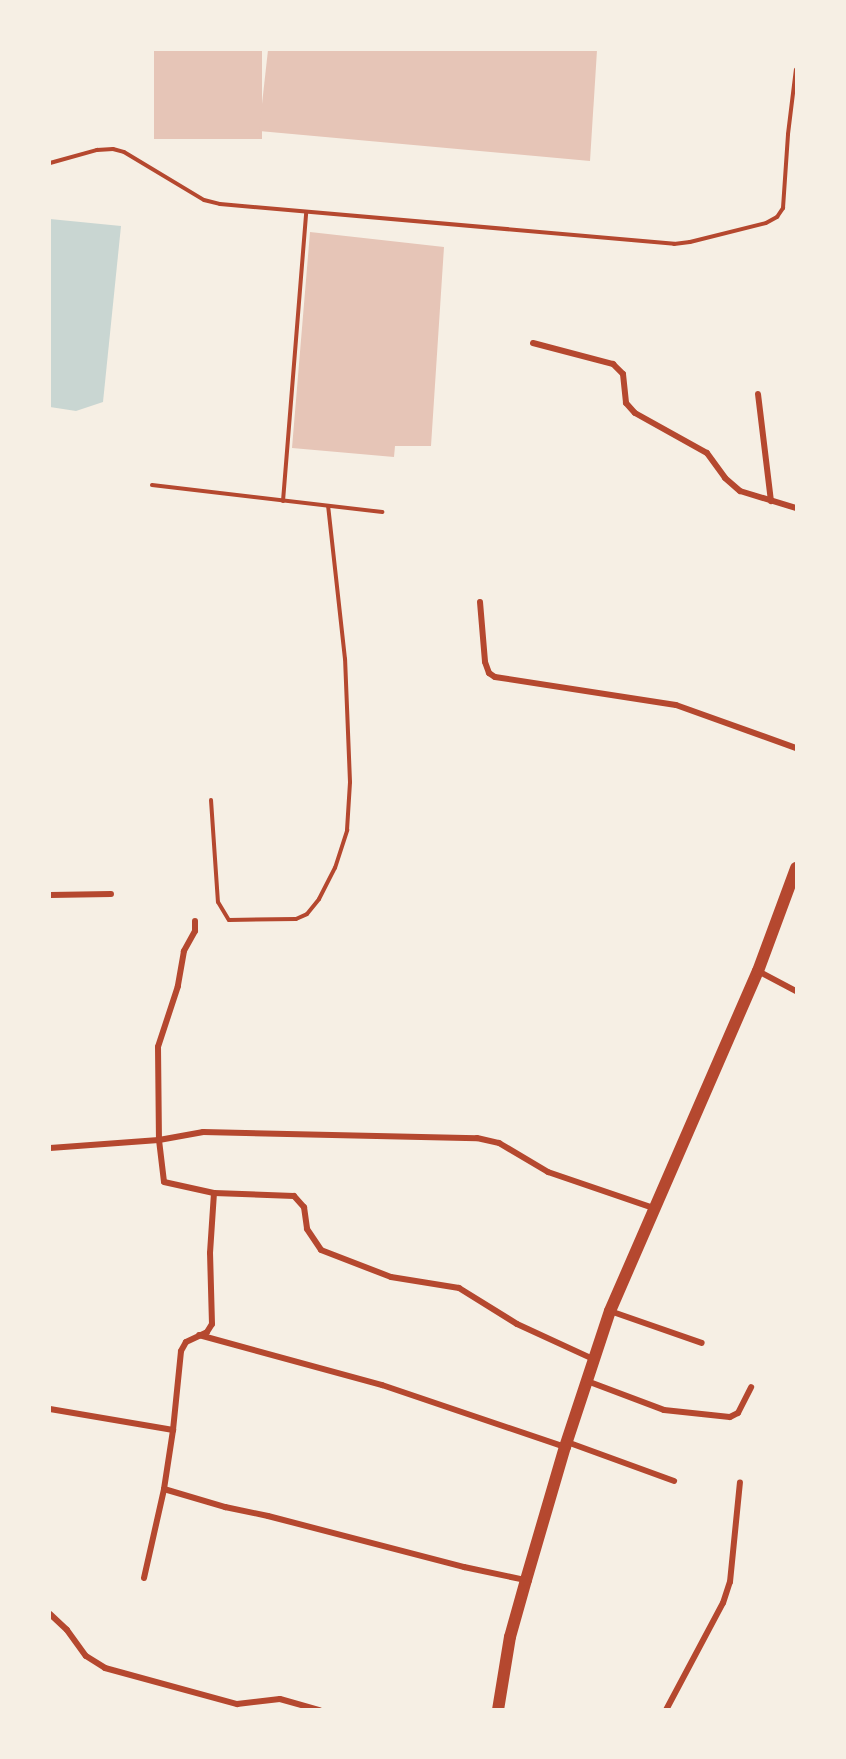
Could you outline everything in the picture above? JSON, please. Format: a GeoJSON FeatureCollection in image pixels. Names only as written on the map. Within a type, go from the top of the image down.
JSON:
{"type":"FeatureCollection","features":[{"type":"Feature","properties":{"kind":"main road"},"geometry":{"type":"LineString","coordinates":[[498,1710],[510,1637],[593,1359],[610,1311],[653,1208],[758,971],[796,868]]}},
{"type":"Feature","properties":{"kind":"street"},"geometry":{"type":"LineString","coordinates":[[533,343],[613,364],[623,374],[626,403],[635,412],[708,453],[725,478],[740,491],[796,508]]}},
{"type":"Feature","properties":{"kind":"street"},"geometry":{"type":"LineString","coordinates":[[758,394],[771,501]]}},
{"type":"Feature","properties":{"kind":"street"},"geometry":{"type":"LineString","coordinates":[[480,602],[485,662],[489,673],[495,677],[676,705],[796,748]]}},
{"type":"Feature","properties":{"kind":"street"},"geometry":{"type":"LineString","coordinates":[[50,895],[111,894]]}},
{"type":"Feature","properties":{"kind":"street"},"geometry":{"type":"LineString","coordinates":[[195,921],[195,931],[184,951],[178,986],[158,1047],[159,1140],[164,1182],[214,1193],[294,1196],[304,1207],[307,1229],[321,1250],[391,1277],[459,1288],[517,1324],[593,1359]]}},
{"type":"Feature","properties":{"kind":"street"},"geometry":{"type":"LineString","coordinates":[[758,971],[796,991]]}},
{"type":"Feature","properties":{"kind":"street"},"geometry":{"type":"LineString","coordinates":[[50,1148],[159,1140],[203,1132],[477,1138],[499,1143],[548,1172],[653,1208]]}},
{"type":"Feature","properties":{"kind":"street"},"geometry":{"type":"LineString","coordinates":[[144,1578],[164,1489],[181,1351],[186,1342],[207,1332],[212,1324],[210,1253],[214,1193]]}},
{"type":"Feature","properties":{"kind":"street"},"geometry":{"type":"LineString","coordinates":[[610,1311],[702,1343]]}},
{"type":"Feature","properties":{"kind":"street"},"geometry":{"type":"LineString","coordinates":[[199,1335],[382,1385],[674,1481]]}},
{"type":"Feature","properties":{"kind":"street"},"geometry":{"type":"LineString","coordinates":[[586,1381],[664,1410],[730,1417],[738,1413],[752,1387]]}},
{"type":"Feature","properties":{"kind":"street"},"geometry":{"type":"LineString","coordinates":[[50,1409],[173,1430]]}},
{"type":"Feature","properties":{"kind":"street"},"geometry":{"type":"LineString","coordinates":[[666,1710],[723,1603],[730,1582],[740,1482]]}},
{"type":"Feature","properties":{"kind":"street"},"geometry":{"type":"LineString","coordinates":[[164,1489],[225,1508],[268,1516],[464,1567],[526,1580]]}},
{"type":"Feature","properties":{"kind":"street"},"geometry":{"type":"LineString","coordinates":[[50,1614],[67,1630],[86,1656],[105,1668],[237,1704],[280,1699],[319,1710]]}},
{"type":"Feature","properties":{"kind":"lane"},"geometry":{"type":"LineString","coordinates":[[50,163],[97,150],[113,149],[124,152],[204,200],[220,204],[674,244],[765,223],[777,217],[783,208],[788,134],[796,69]]}},
{"type":"Feature","properties":{"kind":"lane"},"geometry":{"type":"LineString","coordinates":[[283,501],[306,212]]}},
{"type":"Feature","properties":{"kind":"lane"},"geometry":{"type":"LineString","coordinates":[[152,485],[382,512]]}},
{"type":"Feature","properties":{"kind":"lane"},"geometry":{"type":"LineString","coordinates":[[211,800],[218,902],[229,920],[296,919],[308,914],[319,899],[335,868],[347,830],[349,794],[345,659],[328,506]]}},
{"type":"Feature","properties":{"kind":"shaded area"},"geometry":{"type":"Polygon","coordinates":[[[50,219],[121,226],[103,402],[76,411],[50,407],[50,219]]]}},
{"type":"Feature","properties":{"kind":"building"},"geometry":{"type":"Polygon","coordinates":[[[154,50],[262,50],[262,139],[154,139],[154,50]]]}},
{"type":"Feature","properties":{"kind":"building"},"geometry":{"type":"Polygon","coordinates":[[[268,50],[597,50],[590,161],[259,131],[268,50]]]}},
{"type":"Feature","properties":{"kind":"building"},"geometry":{"type":"Polygon","coordinates":[[[310,232],[444,247],[431,446],[395,446],[394,457],[292,448],[310,232]]]}}]}
